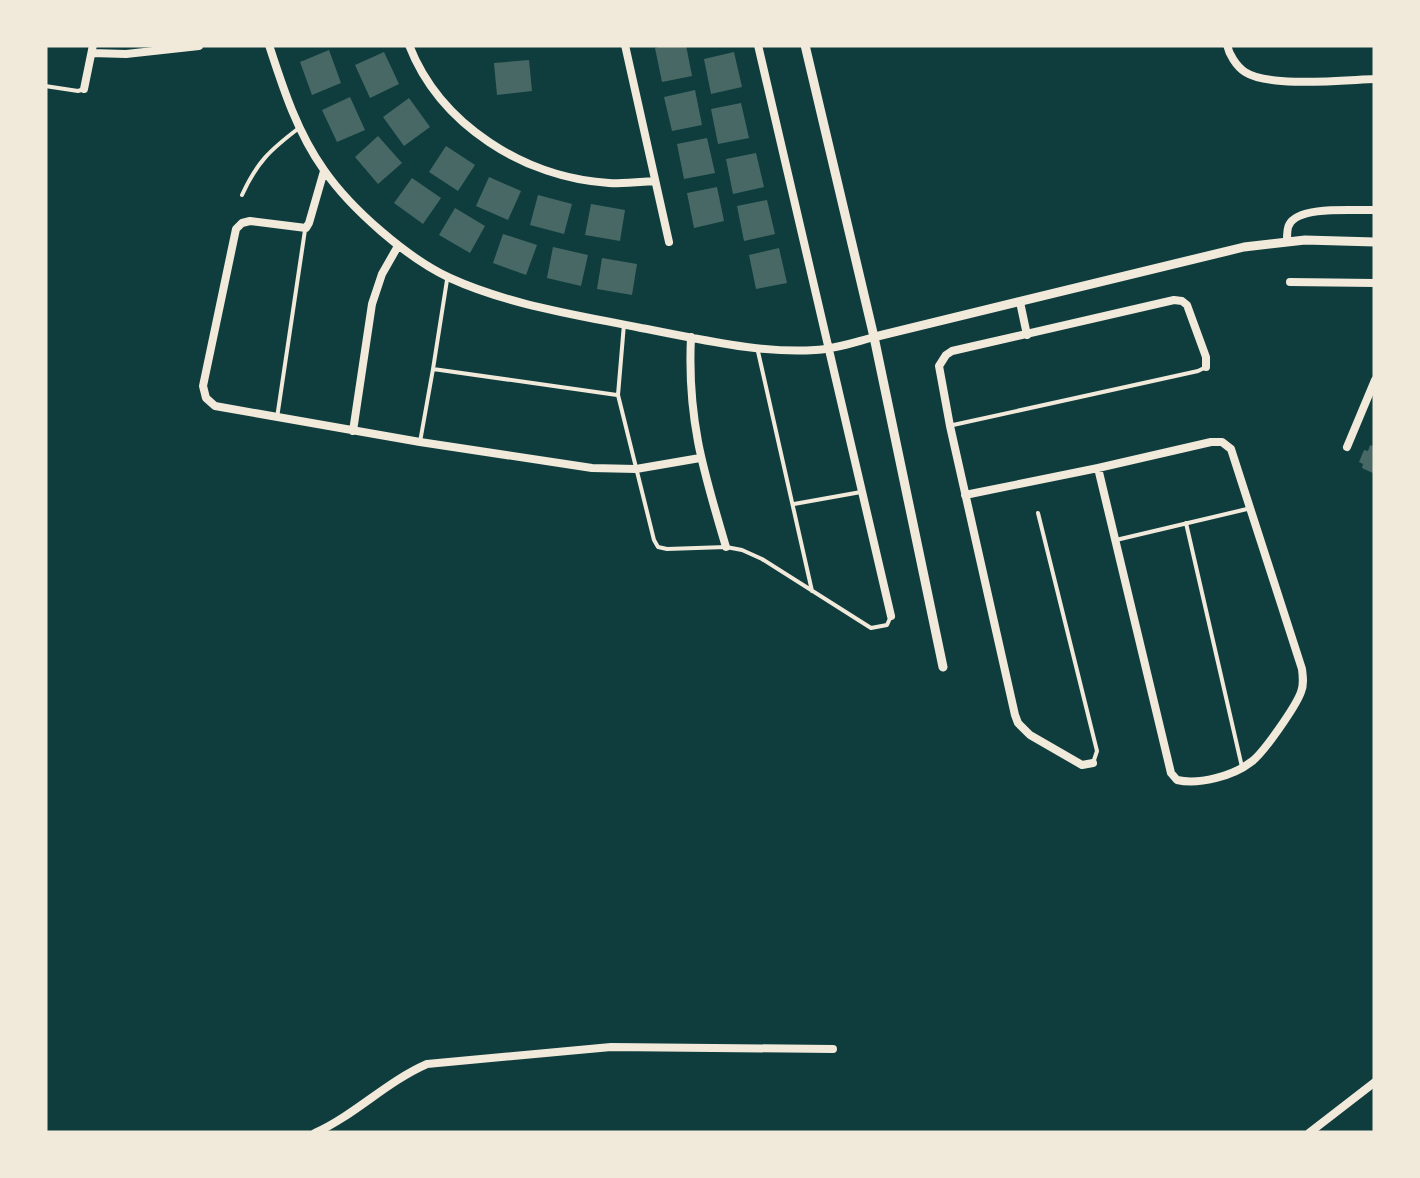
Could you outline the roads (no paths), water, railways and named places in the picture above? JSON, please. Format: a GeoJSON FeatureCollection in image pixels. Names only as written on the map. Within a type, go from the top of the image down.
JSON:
{"type":"FeatureCollection","features":[{"type":"Feature","properties":{"kind":"street"},"geometry":{"type":"LineString","coordinates":[[268,45],[299,128],[324,172],[398,246],[448,277],[530,304],[692,337],[756,347],[828,348],[1244,247],[1286,241],[1375,242]]}},
{"type":"Feature","properties":{"kind":"street"},"geometry":{"type":"LineString","coordinates":[[409,45],[442,101],[473,132],[522,161],[568,177],[610,184],[656,181]]}},
{"type":"Feature","properties":{"kind":"street"},"geometry":{"type":"LineString","coordinates":[[626,45],[669,242]]}},
{"type":"Feature","properties":{"kind":"street"},"geometry":{"type":"LineString","coordinates":[[758,45],[891,616]]}},
{"type":"Feature","properties":{"kind":"street"},"geometry":{"type":"LineString","coordinates":[[805,45],[874,337],[944,666]]}},
{"type":"Feature","properties":{"kind":"street"},"geometry":{"type":"LineString","coordinates":[[1228,45],[1228,53],[1244,72],[1272,81],[1375,79]]}},
{"type":"Feature","properties":{"kind":"street"},"geometry":{"type":"LineString","coordinates":[[84,90],[92,49],[126,54],[198,46]]}},
{"type":"Feature","properties":{"kind":"street"},"geometry":{"type":"LineString","coordinates":[[324,172],[306,228],[250,221],[236,229],[203,386],[206,398],[215,406],[592,468],[636,469],[700,458]]}},
{"type":"Feature","properties":{"kind":"street"},"geometry":{"type":"LineString","coordinates":[[1286,241],[1291,220],[1300,214],[1375,210]]}},
{"type":"Feature","properties":{"kind":"street"},"geometry":{"type":"LineString","coordinates":[[353,431],[372,304],[382,274],[398,246]]}},
{"type":"Feature","properties":{"kind":"street"},"geometry":{"type":"LineString","coordinates":[[1290,282],[1375,282]]}},
{"type":"Feature","properties":{"kind":"street"},"geometry":{"type":"LineString","coordinates":[[1093,763],[1082,765],[1030,736],[1012,707],[939,366],[952,352],[1174,300],[1187,305],[1206,367]]}},
{"type":"Feature","properties":{"kind":"street"},"geometry":{"type":"LineString","coordinates":[[1020,302],[1027,335]]}},
{"type":"Feature","properties":{"kind":"street"},"geometry":{"type":"LineString","coordinates":[[692,337],[690,400],[700,458],[726,547]]}},
{"type":"Feature","properties":{"kind":"street"},"geometry":{"type":"LineString","coordinates":[[1347,447],[1375,380]]}},
{"type":"Feature","properties":{"kind":"street"},"geometry":{"type":"LineString","coordinates":[[965,494],[1211,442],[1222,442],[1230,449],[1302,669],[1303,688],[1257,758],[1242,768],[1189,782],[1177,780],[1171,773],[1098,468]]}},
{"type":"Feature","properties":{"kind":"street"},"geometry":{"type":"LineString","coordinates":[[314,1133],[348,1116],[404,1074],[426,1064],[611,1047],[833,1049]]}},
{"type":"Feature","properties":{"kind":"street"},"geometry":{"type":"LineString","coordinates":[[1308,1133],[1375,1082]]}},
{"type":"Feature","properties":{"kind":"lane"},"geometry":{"type":"LineString","coordinates":[[45,86],[84,90]]}},
{"type":"Feature","properties":{"kind":"lane"},"geometry":{"type":"LineString","coordinates":[[242,195],[254,169],[299,128]]}},
{"type":"Feature","properties":{"kind":"lane"},"geometry":{"type":"LineString","coordinates":[[277,418],[306,228]]}},
{"type":"Feature","properties":{"kind":"lane"},"geometry":{"type":"LineString","coordinates":[[420,442],[448,277]]}},
{"type":"Feature","properties":{"kind":"lane"},"geometry":{"type":"LineString","coordinates":[[624,324],[618,395],[658,546],[742,550],[871,628],[887,624],[891,616]]}},
{"type":"Feature","properties":{"kind":"lane"},"geometry":{"type":"LineString","coordinates":[[756,347],[812,592]]}},
{"type":"Feature","properties":{"kind":"lane"},"geometry":{"type":"LineString","coordinates":[[950,426],[1198,372],[1206,367]]}},
{"type":"Feature","properties":{"kind":"lane"},"geometry":{"type":"LineString","coordinates":[[433,369],[618,395]]}},
{"type":"Feature","properties":{"kind":"lane"},"geometry":{"type":"LineString","coordinates":[[794,504],[861,492]]}},
{"type":"Feature","properties":{"kind":"lane"},"geometry":{"type":"LineString","coordinates":[[1116,540],[1250,508]]}},
{"type":"Feature","properties":{"kind":"lane"},"geometry":{"type":"LineString","coordinates":[[1038,512],[1096,750],[1093,763]]}},
{"type":"Feature","properties":{"kind":"lane"},"geometry":{"type":"LineString","coordinates":[[1186,523],[1242,768]]}}]}
